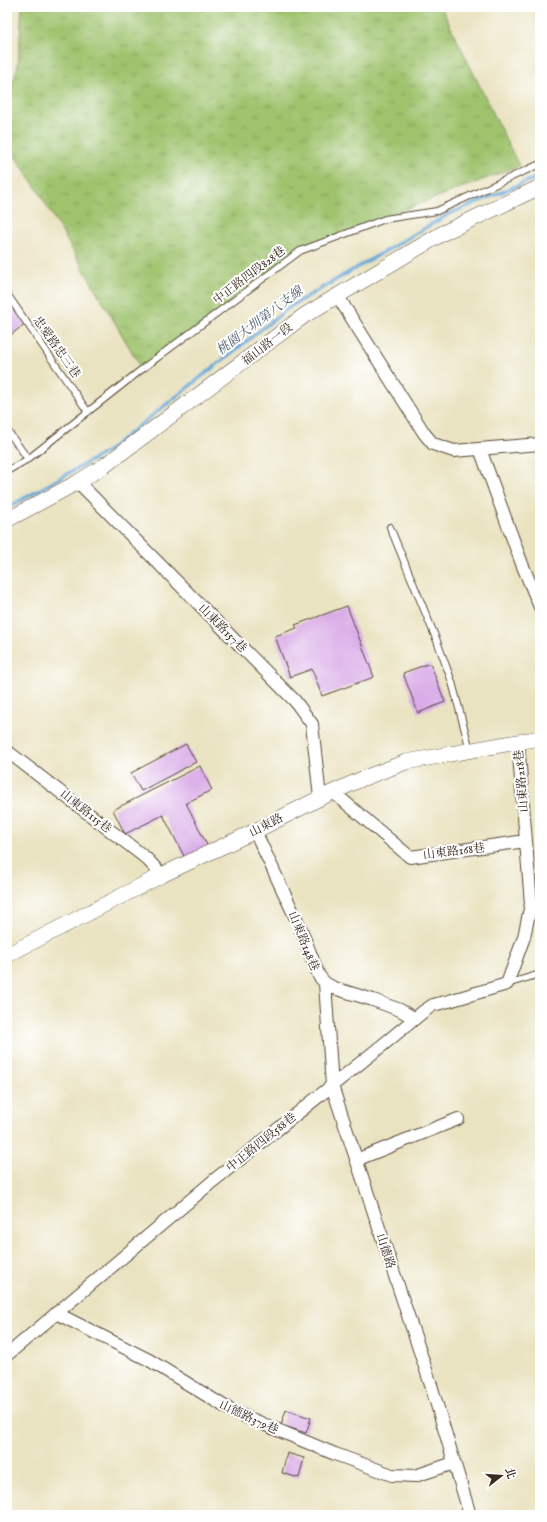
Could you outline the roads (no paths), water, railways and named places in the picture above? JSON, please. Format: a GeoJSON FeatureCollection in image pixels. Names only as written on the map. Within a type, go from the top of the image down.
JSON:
{"type":"FeatureCollection","features":[{"type":"Feature","properties":{"kind":"street","name":"福山路一段"},"geometry":{"type":"LineString","coordinates":[[7,520],[78,482],[104,466],[305,315],[337,295],[443,233],[540,187]]}},
{"type":"Feature","properties":{"kind":"street"},"geometry":{"type":"LineString","coordinates":[[337,295],[424,433],[433,444],[454,451],[540,444]]}},
{"type":"Feature","properties":{"kind":"street"},"geometry":{"type":"LineString","coordinates":[[480,449],[522,564],[540,607]]}},
{"type":"Feature","properties":{"kind":"street","name":"山東路157巷"},"geometry":{"type":"LineString","coordinates":[[78,482],[295,701],[312,724],[327,795]]}},
{"type":"Feature","properties":{"kind":"street","name":"山東路"},"geometry":{"type":"LineString","coordinates":[[7,955],[162,875],[364,778],[406,762],[540,738]]}},
{"type":"Feature","properties":{"kind":"street","name":"山東路218巷"},"geometry":{"type":"LineString","coordinates":[[507,984],[524,937],[531,904],[518,742]]}},
{"type":"Feature","properties":{"kind":"street","name":"山東路115巷"},"geometry":{"type":"LineString","coordinates":[[7,751],[146,858],[162,875]]}},
{"type":"Feature","properties":{"kind":"street","name":"山東路168巷"},"geometry":{"type":"LineString","coordinates":[[327,795],[410,857],[526,841]]}},
{"type":"Feature","properties":{"kind":"street","name":"山東路148巷"},"geometry":{"type":"LineString","coordinates":[[255,831],[300,927],[319,976],[325,983],[334,988],[400,1010],[414,1018]]}},
{"type":"Feature","properties":{"kind":"street","name":"山德路"},"geometry":{"type":"LineString","coordinates":[[325,983],[332,1086],[431,1385],[470,1515]]}},
{"type":"Feature","properties":{"kind":"street","name":"中正路四段588巷"},"geometry":{"type":"LineString","coordinates":[[7,1355],[213,1181],[414,1018],[433,1005],[507,984]]}},
{"type":"Feature","properties":{"kind":"street"},"geometry":{"type":"LineString","coordinates":[[356,1160],[458,1119]]}},
{"type":"Feature","properties":{"kind":"street","name":"山德路379巷"},"geometry":{"type":"LineString","coordinates":[[56,1313],[149,1360],[232,1411],[335,1454],[392,1474],[415,1476],[454,1463]]}},
{"type":"Feature","properties":{"kind":"lane","name":"中正路四段828巷"},"geometry":{"type":"LineString","coordinates":[[7,471],[28,459],[300,251],[385,219],[436,212],[540,164]]}},
{"type":"Feature","properties":{"kind":"lane","name":"忠愛路忠三巷"},"geometry":{"type":"LineString","coordinates":[[7,294],[88,412]]}},
{"type":"Feature","properties":{"kind":"lane"},"geometry":{"type":"LineString","coordinates":[[7,430],[28,459]]}},
{"type":"Feature","properties":{"kind":"lane"},"geometry":{"type":"LineString","coordinates":[[390,527],[437,641],[452,682],[470,750]]}},
{"type":"Feature","properties":{"kind":"lane","name":"中正路四段588巷"},"geometry":{"type":"LineString","coordinates":[[507,984],[540,974]]}},
{"type":"Feature","properties":{"kind":"waterway","name":"桃園大圳第八支線"},"geometry":{"type":"LineString","coordinates":[[7,508],[106,452],[291,306],[449,214],[540,176]]}}]}
